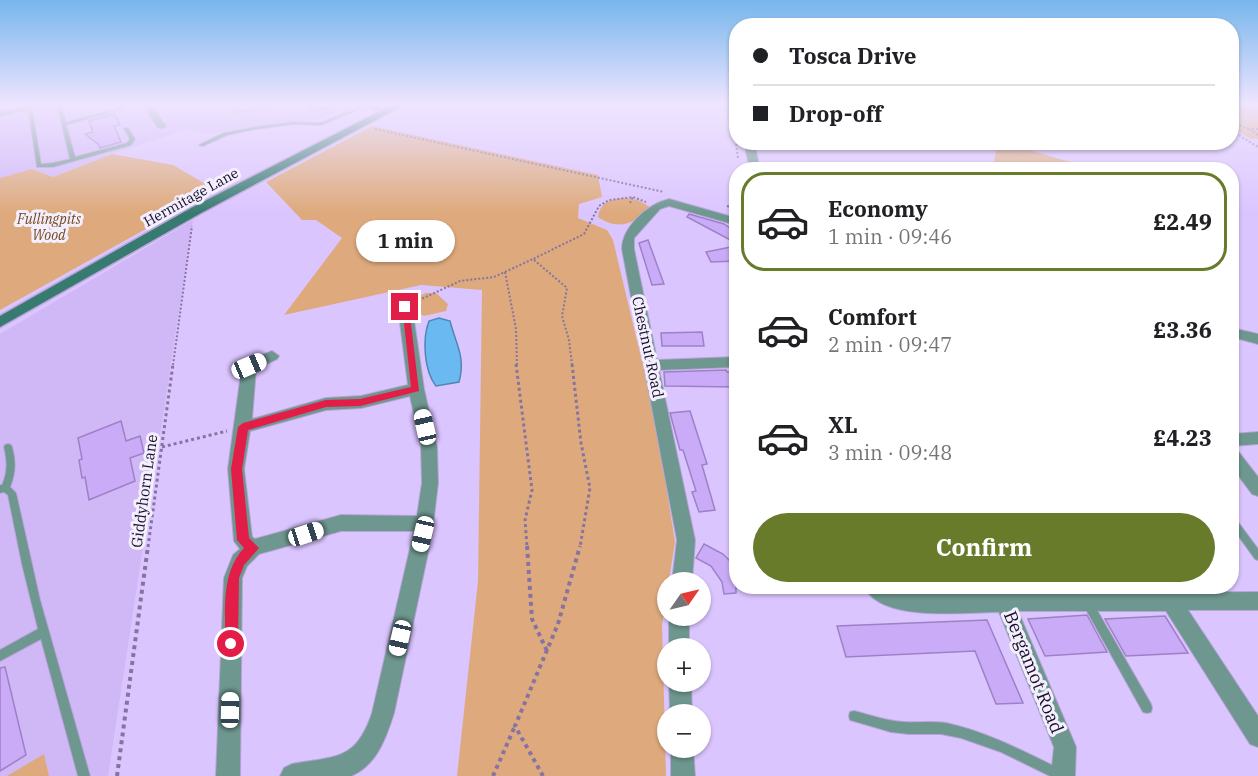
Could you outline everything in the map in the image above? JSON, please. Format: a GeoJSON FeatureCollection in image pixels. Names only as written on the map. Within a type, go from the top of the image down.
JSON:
{"type":"FeatureCollection","features":[{"type":"Feature","properties":{"kind":"main road","name":"Hermitage Lane"},"geometry":{"type":"LineString","coordinates":[[0,322],[196,210],[329,141]]}},
{"type":"Feature","properties":{"kind":"street"},"geometry":{"type":"LineString","coordinates":[[656,207],[662,203],[675,202],[729,220]]}},
{"type":"Feature","properties":{"kind":"street","name":"Chestnut Road"},"geometry":{"type":"LineString","coordinates":[[656,207],[628,237],[628,249],[653,365],[686,540],[683,572]]}},
{"type":"Feature","properties":{"kind":"street"},"geometry":{"type":"LineString","coordinates":[[292,776],[350,765],[374,741],[383,713],[424,524],[430,483],[429,447],[416,389],[405,307]]}},
{"type":"Feature","properties":{"kind":"street"},"geometry":{"type":"LineString","coordinates":[[1239,335],[1258,339]]}},
{"type":"Feature","properties":{"kind":"street"},"geometry":{"type":"LineString","coordinates":[[253,548],[243,540],[236,469],[249,366],[272,356]]}},
{"type":"Feature","properties":{"kind":"street"},"geometry":{"type":"LineString","coordinates":[[653,365],[729,362]]}},
{"type":"Feature","properties":{"kind":"street"},"geometry":{"type":"LineString","coordinates":[[243,427],[326,404],[360,402],[416,389]]}},
{"type":"Feature","properties":{"kind":"street"},"geometry":{"type":"LineString","coordinates":[[1239,439],[1258,438]]}},
{"type":"Feature","properties":{"kind":"street"},"geometry":{"type":"LineString","coordinates":[[1239,465],[1258,489]]}},
{"type":"Feature","properties":{"kind":"street"},"geometry":{"type":"LineString","coordinates":[[228,776],[233,578],[240,561],[253,548],[341,523],[424,524]]}},
{"type":"Feature","properties":{"kind":"street"},"geometry":{"type":"LineString","coordinates":[[882,594],[888,599],[904,603],[996,597],[1090,597],[1171,601],[1191,594],[1258,601]]}},
{"type":"Feature","properties":{"kind":"street","name":"Bergamot Road"},"geometry":{"type":"LineString","coordinates":[[996,597],[1065,747],[1062,776]]}},
{"type":"Feature","properties":{"kind":"street"},"geometry":{"type":"LineString","coordinates":[[1171,601],[1258,736]]}},
{"type":"Feature","properties":{"kind":"street"},"geometry":{"type":"LineString","coordinates":[[682,758],[683,776]]}},
{"type":"Feature","properties":{"kind":"lane"},"geometry":{"type":"LineString","coordinates":[[35,141],[39,166],[73,160],[129,144],[131,141]]}},
{"type":"Feature","properties":{"kind":"lane"},"geometry":{"type":"LineString","coordinates":[[68,141],[73,160]]}},
{"type":"Feature","properties":{"kind":"lane"},"geometry":{"type":"LineString","coordinates":[[201,145],[210,141]]}},
{"type":"Feature","properties":{"kind":"lane"},"geometry":{"type":"LineString","coordinates":[[8,447],[11,456],[11,476],[2,489],[12,493],[16,523],[43,632],[84,776]]}},
{"type":"Feature","properties":{"kind":"lane"},"geometry":{"type":"LineString","coordinates":[[1239,530],[1258,556]]}},
{"type":"Feature","properties":{"kind":"lane"},"geometry":{"type":"LineString","coordinates":[[1090,597],[1147,708]]}},
{"type":"Feature","properties":{"kind":"lane"},"geometry":{"type":"LineString","coordinates":[[0,656],[43,632]]}},
{"type":"Feature","properties":{"kind":"lane"},"geometry":{"type":"LineString","coordinates":[[854,716],[886,726],[944,728],[993,742],[1062,776]]}},
{"type":"Feature","properties":{"kind":"path"},"geometry":{"type":"LineString","coordinates":[[428,141],[668,193]]}},
{"type":"Feature","properties":{"kind":"path"},"geometry":{"type":"LineString","coordinates":[[630,203],[633,197]]}},
{"type":"Feature","properties":{"kind":"path"},"geometry":{"type":"LineString","coordinates":[[405,307],[460,281],[494,277],[584,234],[599,206],[604,202],[615,198],[633,197],[656,207]]}},
{"type":"Feature","properties":{"kind":"path"},"geometry":{"type":"LineString","coordinates":[[725,206],[729,207]]}},
{"type":"Feature","properties":{"kind":"path","name":"Giddyhorn Lane"},"geometry":{"type":"LineString","coordinates":[[117,776],[191,232],[196,210]]}},
{"type":"Feature","properties":{"kind":"path"},"geometry":{"type":"LineString","coordinates":[[493,776],[558,624],[582,539],[590,488],[581,443],[569,340],[562,316],[567,288],[533,259]]}},
{"type":"Feature","properties":{"kind":"path"},"geometry":{"type":"LineString","coordinates":[[505,272],[516,328],[515,352],[532,490],[525,520],[532,619],[547,651]]}},
{"type":"Feature","properties":{"kind":"path"},"geometry":{"type":"LineString","coordinates":[[162,447],[243,427]]}},
{"type":"Feature","properties":{"kind":"path"},"geometry":{"type":"LineString","coordinates":[[515,726],[543,776]]}},
{"type":"Feature","properties":{"kind":"shaded area"},"geometry":{"type":"Polygon","coordinates":[[[0,141],[151,141],[52,177],[32,169],[0,178],[0,141]]]}},
{"type":"Feature","properties":{"kind":"shaded area"},"geometry":{"type":"Polygon","coordinates":[[[193,220],[108,776],[0,776],[0,334],[193,220]]]}},
{"type":"Feature","properties":{"kind":"green space"},"geometry":{"type":"Polygon","coordinates":[[[343,141],[442,141],[598,175],[602,197],[579,204],[578,218],[607,230],[613,240],[655,416],[675,542],[670,572],[657,572],[657,626],[662,626],[662,638],[657,638],[657,692],[664,692],[664,704],[657,704],[657,758],[666,758],[666,776],[457,776],[478,581],[482,290],[421,285],[284,315],[342,238],[316,220],[302,220],[266,182],[343,141]]]}},
{"type":"Feature","properties":{"kind":"green space"},"geometry":{"type":"Polygon","coordinates":[[[996,150],[1030,150],[1070,162],[994,162],[996,150]]]}},
{"type":"Feature","properties":{"kind":"green space","name":"Fullingpits Wood"},"geometry":{"type":"Polygon","coordinates":[[[112,154],[173,165],[216,190],[0,310],[0,178],[32,169],[53,177],[112,154]]]}},
{"type":"Feature","properties":{"kind":"green space"},"geometry":{"type":"Polygon","coordinates":[[[625,198],[638,200],[650,207],[639,218],[626,224],[613,224],[598,217],[601,208],[607,202],[625,198]]]}},
{"type":"Feature","properties":{"kind":"green space"},"geometry":{"type":"Polygon","coordinates":[[[426,293],[436,293],[448,304],[446,311],[424,316],[416,312],[412,299],[426,293]]]}},
{"type":"Feature","properties":{"kind":"green space"},"geometry":{"type":"Polygon","coordinates":[[[44,754],[49,776],[7,776],[44,754]]]}},
{"type":"Feature","properties":{"kind":"water"},"geometry":{"type":"Polygon","coordinates":[[[439,318],[450,321],[459,351],[461,373],[459,382],[436,386],[427,364],[425,337],[429,321],[439,318]]]}},
{"type":"Feature","properties":{"kind":"building"},"geometry":{"type":"Polygon","coordinates":[[[94,141],[121,142],[100,148],[94,141]]]}},
{"type":"Feature","properties":{"kind":"building"},"geometry":{"type":"Polygon","coordinates":[[[689,214],[724,224],[729,227],[729,239],[687,217],[689,214]]]}},
{"type":"Feature","properties":{"kind":"building"},"geometry":{"type":"Polygon","coordinates":[[[648,240],[664,284],[652,285],[639,243],[648,240]]]}},
{"type":"Feature","properties":{"kind":"building"},"geometry":{"type":"Polygon","coordinates":[[[729,247],[729,261],[711,262],[706,252],[729,247]]]}},
{"type":"Feature","properties":{"kind":"building"},"geometry":{"type":"Polygon","coordinates":[[[702,332],[704,346],[662,346],[661,333],[702,332]]]}},
{"type":"Feature","properties":{"kind":"building"},"geometry":{"type":"Polygon","coordinates":[[[726,370],[729,372],[729,387],[665,386],[664,372],[726,370]]]}},
{"type":"Feature","properties":{"kind":"building"},"geometry":{"type":"Polygon","coordinates":[[[690,411],[707,464],[702,465],[715,510],[699,512],[692,492],[696,491],[683,450],[680,450],[670,413],[690,411]]]}},
{"type":"Feature","properties":{"kind":"building"},"geometry":{"type":"Polygon","coordinates":[[[121,421],[126,441],[140,436],[144,453],[130,458],[135,481],[89,500],[85,477],[82,478],[79,460],[82,459],[78,438],[121,421]]]}},
{"type":"Feature","properties":{"kind":"building"},"geometry":{"type":"Polygon","coordinates":[[[704,544],[723,554],[729,560],[729,594],[724,594],[722,582],[711,566],[696,558],[704,544]]]}},
{"type":"Feature","properties":{"kind":"building"},"geometry":{"type":"Polygon","coordinates":[[[1087,615],[1107,652],[1045,656],[1028,619],[1087,615]]]}},
{"type":"Feature","properties":{"kind":"building"},"geometry":{"type":"Polygon","coordinates":[[[1165,616],[1188,653],[1126,656],[1105,619],[1165,616]]]}},
{"type":"Feature","properties":{"kind":"building"},"geometry":{"type":"Polygon","coordinates":[[[987,620],[1023,703],[996,704],[975,651],[846,657],[837,626],[987,620]]]}},
{"type":"Feature","properties":{"kind":"building"},"geometry":{"type":"Polygon","coordinates":[[[5,667],[26,755],[0,771],[0,668],[5,667]]]}},
{"type":"Feature","properties":{"kind":"route"},"geometry":{"type":"LineString","coordinates":[[231,644],[233,578],[240,561],[253,548],[243,540],[236,469],[243,427],[326,404],[360,402],[416,389],[405,307]]}}]}
